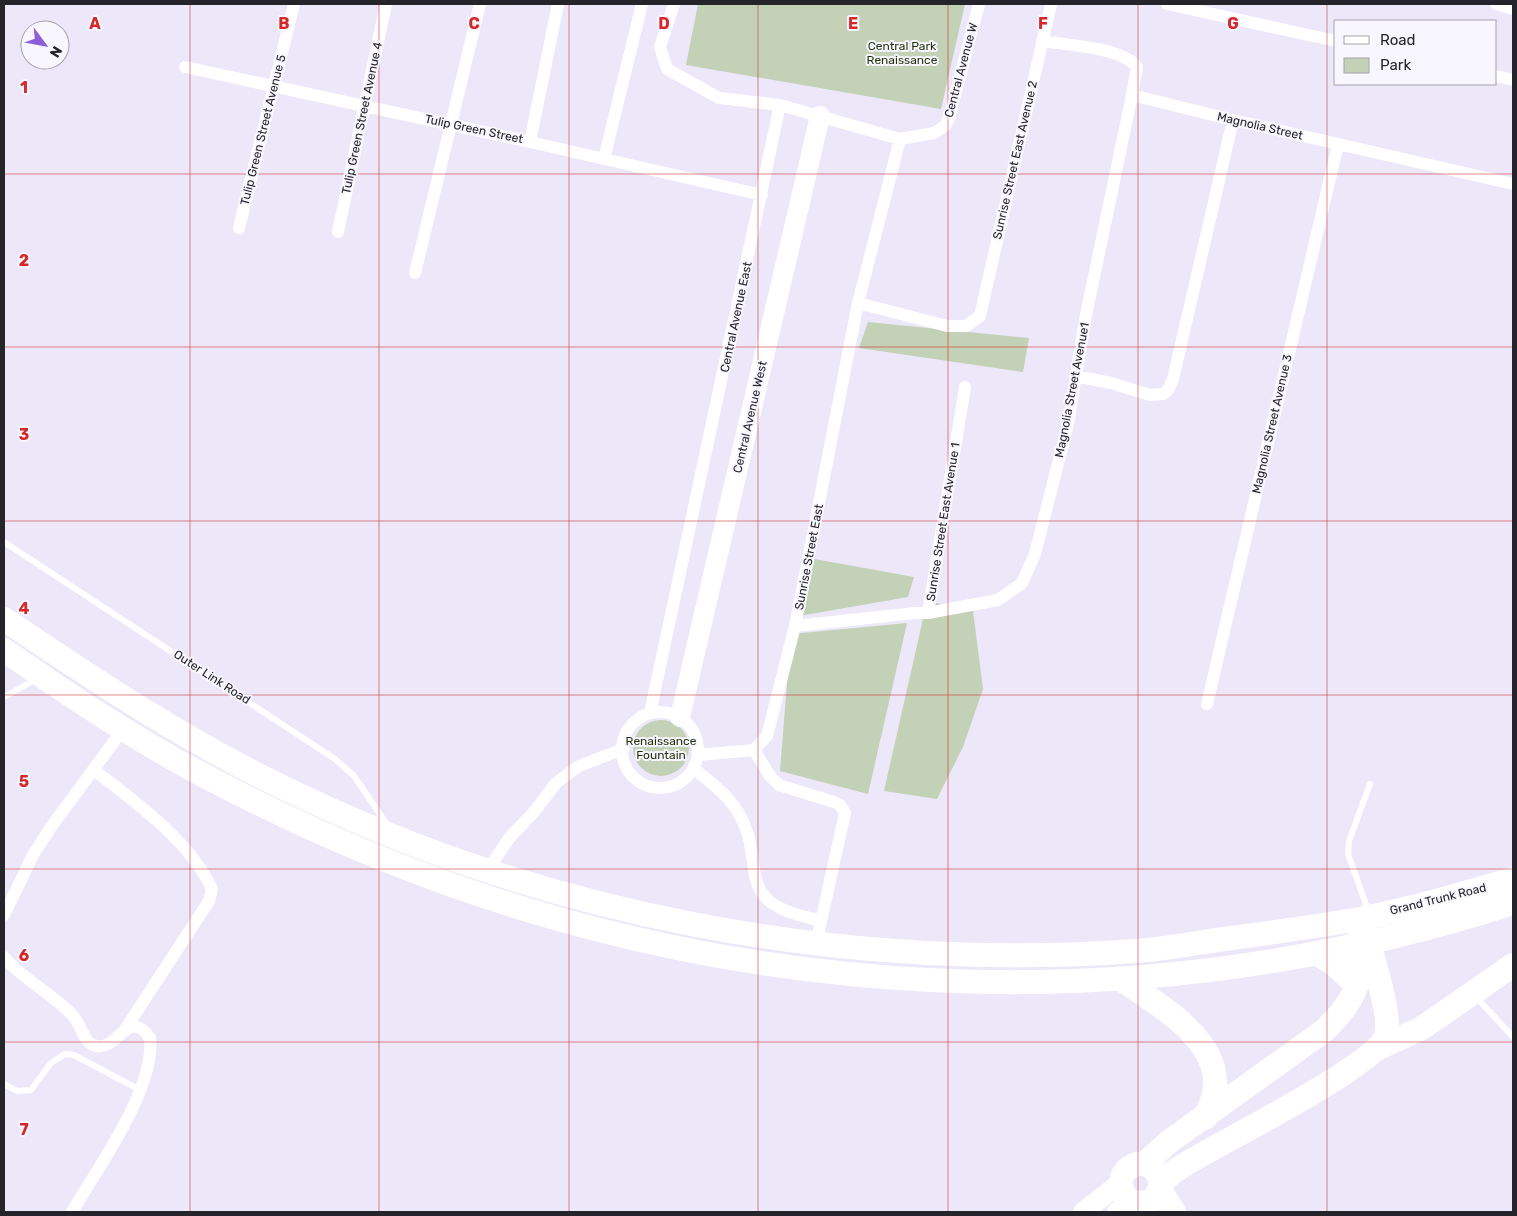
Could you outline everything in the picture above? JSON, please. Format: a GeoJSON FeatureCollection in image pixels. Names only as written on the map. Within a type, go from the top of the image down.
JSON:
{"type":"FeatureCollection","features":[{"type":"Feature","properties":{"kind":"highway","name":"Grand Trunk Road"},"geometry":{"type":"LineString","coordinates":[[4,619],[79,670],[198,742],[268,780],[395,838],[488,872],[566,895],[708,928],[816,944],[915,954],[1033,956],[1141,951],[1361,918],[1513,879]]}},
{"type":"Feature","properties":{"kind":"highway"},"geometry":{"type":"LineString","coordinates":[[4,650],[124,728],[220,784],[319,832],[386,860],[482,896],[631,938],[782,968],[912,981],[1037,984],[1122,980],[1318,954],[1453,922],[1513,903]]}},
{"type":"Feature","properties":{"kind":"highway"},"geometry":{"type":"LineString","coordinates":[[1144,1164],[1170,1141],[1205,1118],[1325,1030],[1340,1015],[1357,986],[1363,944],[1361,918]]}},
{"type":"Feature","properties":{"kind":"highway"},"geometry":{"type":"LineString","coordinates":[[1363,944],[1382,997],[1387,1029],[1384,1039],[1377,1049]]}},
{"type":"Feature","properties":{"kind":"highway"},"geometry":{"type":"LineString","coordinates":[[1318,954],[1335,964],[1357,986]]}},
{"type":"Feature","properties":{"kind":"highway"},"geometry":{"type":"LineString","coordinates":[[1174,1212],[1161,1186],[1159,1174],[1153,1167],[1136,1164],[1128,1168],[1122,1175],[1129,1203],[1141,1204],[1153,1200],[1161,1186],[1185,1164],[1333,1080],[1377,1049],[1422,1028],[1513,965]]}},
{"type":"Feature","properties":{"kind":"highway"},"geometry":{"type":"LineString","coordinates":[[1122,980],[1189,1030],[1202,1044],[1212,1063],[1215,1081],[1213,1098],[1205,1118]]}},
{"type":"Feature","properties":{"kind":"main road","name":"Central Avenue West"},"geometry":{"type":"LineString","coordinates":[[680,717],[820,116]]}},
{"type":"Feature","properties":{"kind":"main road"},"geometry":{"type":"LineString","coordinates":[[1083,1212],[1129,1203]]}},
{"type":"Feature","properties":{"kind":"street","name":"Tulip Green Street Avenue 5"},"geometry":{"type":"LineString","coordinates":[[238,228],[294,4]]}},
{"type":"Feature","properties":{"kind":"street","name":"Tulip Green Street Avenue 4"},"geometry":{"type":"LineString","coordinates":[[338,232],[386,4]]}},
{"type":"Feature","properties":{"kind":"street"},"geometry":{"type":"LineString","coordinates":[[415,273],[480,4]]}},
{"type":"Feature","properties":{"kind":"street"},"geometry":{"type":"LineString","coordinates":[[530,142],[558,4]]}},
{"type":"Feature","properties":{"kind":"street"},"geometry":{"type":"LineString","coordinates":[[604,159],[642,4]]}},
{"type":"Feature","properties":{"kind":"street"},"geometry":{"type":"LineString","coordinates":[[674,4],[660,47],[667,69],[719,98],[780,106]]}},
{"type":"Feature","properties":{"kind":"street","name":"Central Avenue W"},"geometry":{"type":"LineString","coordinates":[[780,106],[900,139],[934,134],[945,126],[949,118],[979,4]]}},
{"type":"Feature","properties":{"kind":"street","name":"Sunrise Street East Avenue 2"},"geometry":{"type":"LineString","coordinates":[[858,303],[947,326],[966,326],[980,316],[1051,4]]}},
{"type":"Feature","properties":{"kind":"street"},"geometry":{"type":"LineString","coordinates":[[1167,4],[1334,41]]}},
{"type":"Feature","properties":{"kind":"street"},"geometry":{"type":"LineString","coordinates":[[1496,4],[1513,9]]}},
{"type":"Feature","properties":{"kind":"street"},"geometry":{"type":"LineString","coordinates":[[1042,41],[1107,52],[1133,61],[1137,67],[1132,95]]}},
{"type":"Feature","properties":{"kind":"street","name":"Tulip Green Street"},"geometry":{"type":"LineString","coordinates":[[185,67],[451,124],[762,195]]}},
{"type":"Feature","properties":{"kind":"street"},"geometry":{"type":"LineString","coordinates":[[1497,76],[1513,80]]}},
{"type":"Feature","properties":{"kind":"street","name":"Magnolia Street"},"geometry":{"type":"LineString","coordinates":[[1132,95],[1232,120],[1513,184]]}},
{"type":"Feature","properties":{"kind":"street","name":"Magnolia Street Avenue1"},"geometry":{"type":"LineString","coordinates":[[928,613],[998,600],[1022,583],[1035,554],[1068,424],[1075,376],[1132,95]]}},
{"type":"Feature","properties":{"kind":"street","name":"Central Avenue East"},"geometry":{"type":"LineString","coordinates":[[650,713],[780,106]]}},
{"type":"Feature","properties":{"kind":"street"},"geometry":{"type":"LineString","coordinates":[[1075,376],[1111,383],[1150,394],[1163,394],[1168,390],[1173,379],[1232,120]]}},
{"type":"Feature","properties":{"kind":"street","name":"Sunrise Street East"},"geometry":{"type":"LineString","coordinates":[[754,750],[767,736],[795,626],[858,303],[900,139]]}},
{"type":"Feature","properties":{"kind":"street","name":"Magnolia Street Avenue 3"},"geometry":{"type":"LineString","coordinates":[[1207,704],[1338,144]]}},
{"type":"Feature","properties":{"kind":"street","name":"Sunrise Street East Avenue 1"},"geometry":{"type":"LineString","coordinates":[[795,626],[928,613],[965,387]]}},
{"type":"Feature","properties":{"kind":"street"},"geometry":{"type":"LineString","coordinates":[[665,712],[680,717],[691,727],[698,740],[698,755],[694,769],[684,781],[670,788],[656,788],[641,784],[630,774],[623,760],[622,749],[627,731],[637,720],[650,713],[665,712]]}},
{"type":"Feature","properties":{"kind":"street"},"geometry":{"type":"LineString","coordinates":[[4,915],[51,826],[124,728]]}},
{"type":"Feature","properties":{"kind":"street"},"geometry":{"type":"LineString","coordinates":[[488,872],[510,837],[534,812],[556,783],[579,766],[622,749]]}},
{"type":"Feature","properties":{"kind":"street"},"geometry":{"type":"LineString","coordinates":[[698,755],[754,750],[770,776],[779,785],[834,802],[844,811],[816,944]]}},
{"type":"Feature","properties":{"kind":"street"},"geometry":{"type":"LineString","coordinates":[[694,769],[724,792],[732,802],[748,832],[758,888],[766,899],[779,908],[821,921]]}},
{"type":"Feature","properties":{"kind":"street"},"geometry":{"type":"LineString","coordinates":[[4,957],[14,970],[73,1015],[90,1043],[96,1046],[108,1045],[126,1028],[209,901],[212,889],[187,852],[150,814],[94,770]]}},
{"type":"Feature","properties":{"kind":"street"},"geometry":{"type":"LineString","coordinates":[[72,1212],[141,1090],[150,1038],[137,1027],[126,1028]]}},
{"type":"Feature","properties":{"kind":"lane","name":"Outer Link Road"},"geometry":{"type":"LineString","coordinates":[[4,542],[335,759],[354,776],[395,838]]}},
{"type":"Feature","properties":{"kind":"lane"},"geometry":{"type":"LineString","coordinates":[[4,697],[42,676]]}},
{"type":"Feature","properties":{"kind":"lane"},"geometry":{"type":"LineString","coordinates":[[1361,918],[1348,854],[1349,841],[1370,784]]}},
{"type":"Feature","properties":{"kind":"lane"},"geometry":{"type":"LineString","coordinates":[[1472,994],[1513,1037]]}},
{"type":"Feature","properties":{"kind":"lane"},"geometry":{"type":"LineString","coordinates":[[4,1084],[16,1091],[24,1092],[31,1090],[51,1063],[65,1054],[74,1055],[141,1090]]}},
{"type":"Feature","properties":{"kind":"green space","name":"Central Park Renaissance"},"geometry":{"type":"Polygon","coordinates":[[[698,4],[965,4],[941,109],[686,65],[698,4]]]}},
{"type":"Feature","properties":{"kind":"green space"},"geometry":{"type":"Polygon","coordinates":[[[868,322],[1029,338],[1023,372],[859,348],[868,322]]]}},
{"type":"Feature","properties":{"kind":"green space"},"geometry":{"type":"Polygon","coordinates":[[[809,558],[914,577],[908,597],[799,616],[809,558]]]}},
{"type":"Feature","properties":{"kind":"green space"},"geometry":{"type":"Polygon","coordinates":[[[927,601],[973,611],[983,689],[963,747],[937,799],[884,791],[927,601]]]}},
{"type":"Feature","properties":{"kind":"green space"},"geometry":{"type":"Polygon","coordinates":[[[907,623],[868,794],[780,771],[791,634],[907,623]]]}},
{"type":"Feature","properties":{"kind":"green space","name":"Renaissance Fountain"},"geometry":{"type":"Polygon","coordinates":[[[655,720],[667,720],[677,724],[685,732],[689,748],[685,764],[677,772],[667,776],[655,776],[645,772],[637,764],[633,754],[633,742],[637,732],[645,724],[655,720]]]}}]}
